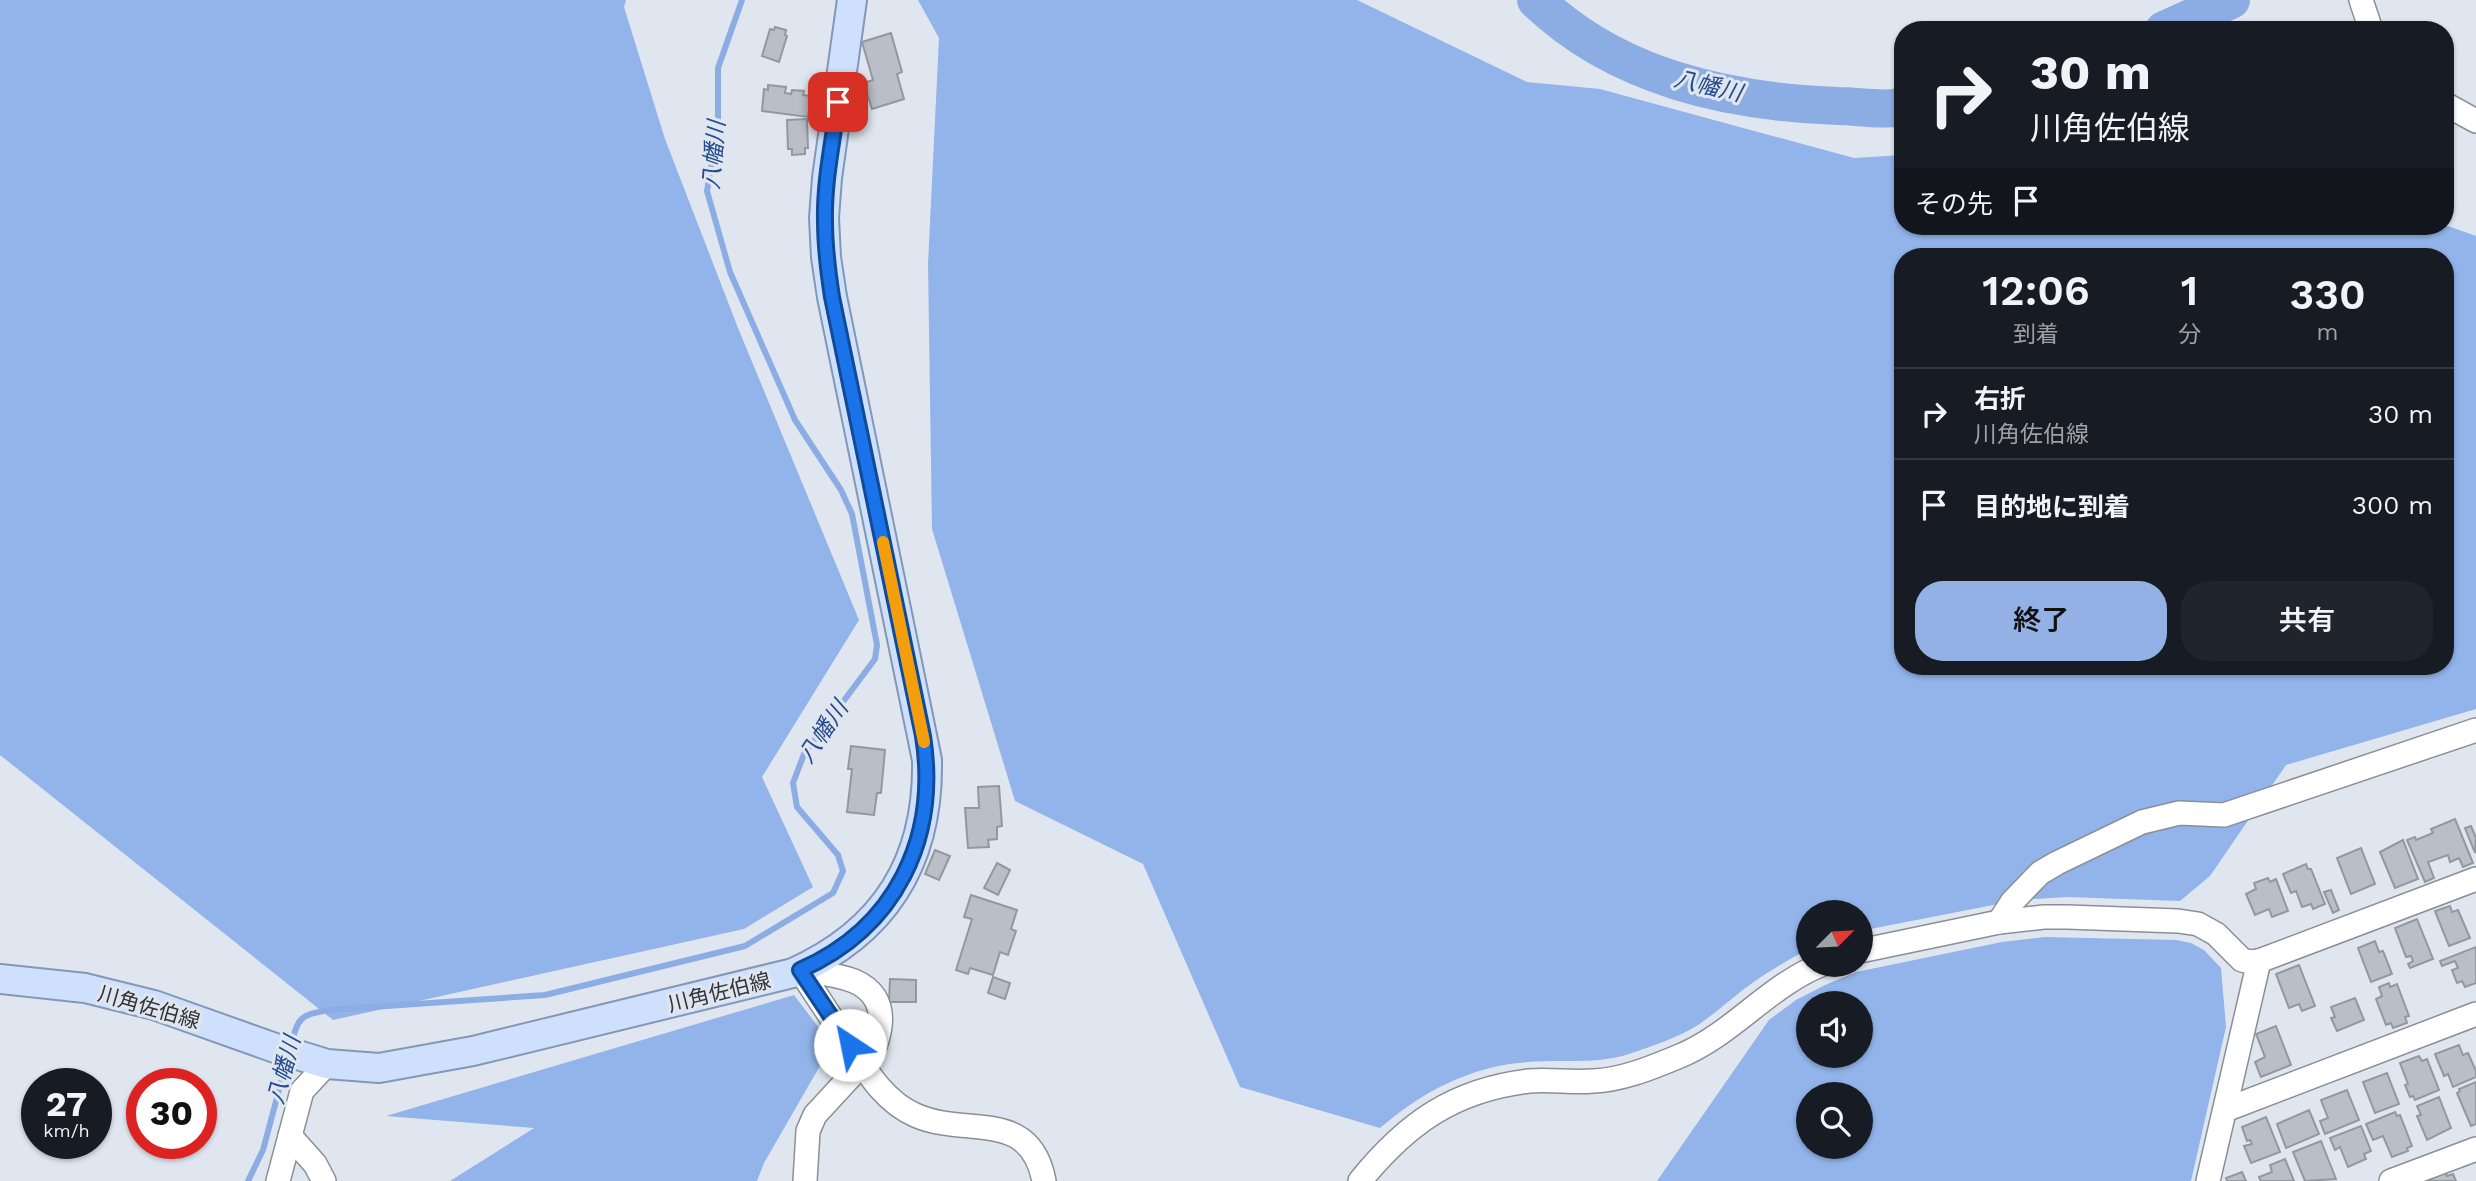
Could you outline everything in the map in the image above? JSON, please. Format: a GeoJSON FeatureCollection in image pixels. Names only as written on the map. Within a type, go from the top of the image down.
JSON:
{"type":"FeatureCollection","features":[{"type":"Feature","properties":{"kind":"main road","name":"川角佐伯線"},"geometry":{"type":"LineString","coordinates":[[0,979],[85,988],[154,1005],[317,1061],[379,1068],[473,1051],[770,980],[800,970],[836,951],[856,936],[889,900],[917,845],[926,810],[928,785],[923,736],[826,257],[824,218],[827,178],[852,0]]}},
{"type":"Feature","properties":{"kind":"street"},"geometry":{"type":"LineString","coordinates":[[2361,0],[2368,21]]}},
{"type":"Feature","properties":{"kind":"street"},"geometry":{"type":"LineString","coordinates":[[2454,109],[2476,121]]}},
{"type":"Feature","properties":{"kind":"street"},"geometry":{"type":"LineString","coordinates":[[1999,922],[2012,902],[2040,873],[2106,839],[2160,816],[2199,813],[2224,815],[2476,730]]}},
{"type":"Feature","properties":{"kind":"street"},"geometry":{"type":"LineString","coordinates":[[1873,948],[1999,922],[2055,917],[2178,921],[2198,924],[2216,933],[2242,960],[2259,961],[2476,879]]}},
{"type":"Feature","properties":{"kind":"street"},"geometry":{"type":"LineString","coordinates":[[2208,1181],[2259,961]]}},
{"type":"Feature","properties":{"kind":"street"},"geometry":{"type":"LineString","coordinates":[[800,970],[884,1093],[913,1114],[948,1124],[992,1128],[1024,1140],[1035,1153],[1044,1181]]}},
{"type":"Feature","properties":{"kind":"street"},"geometry":{"type":"LineString","coordinates":[[800,970],[858,982],[871,993],[879,1009],[882,1026],[878,1042],[864,1065],[815,1115],[808,1131],[805,1181]]}},
{"type":"Feature","properties":{"kind":"street"},"geometry":{"type":"LineString","coordinates":[[1360,1181],[1394,1142],[1413,1126],[1457,1100],[1480,1091],[1531,1081],[1596,1081],[1645,1069],[1693,1051],[1798,977]]}},
{"type":"Feature","properties":{"kind":"street"},"geometry":{"type":"LineString","coordinates":[[2225,1110],[2476,1014]]}},
{"type":"Feature","properties":{"kind":"street"},"geometry":{"type":"LineString","coordinates":[[278,1181],[302,1091],[317,1061]]}},
{"type":"Feature","properties":{"kind":"street"},"geometry":{"type":"LineString","coordinates":[[290,1136],[315,1164],[324,1181]]}},
{"type":"Feature","properties":{"kind":"street"},"geometry":{"type":"LineString","coordinates":[[2391,1181],[2476,1149]]}},
{"type":"Feature","properties":{"kind":"shaded area"},"geometry":{"type":"Polygon","coordinates":[[[0,0],[626,0],[624,7],[665,139],[738,328],[859,620],[762,777],[813,887],[744,929],[333,1020],[0,755],[0,0]]]}},
{"type":"Feature","properties":{"kind":"shaded area"},"geometry":{"type":"Polygon","coordinates":[[[918,0],[1357,0],[1527,82],[1600,89],[1854,158],[1894,156],[1894,235],[2454,235],[2454,228],[2476,236],[2476,709],[2286,765],[2210,876],[2180,901],[2067,897],[2019,900],[1873,928],[1873,900],[1796,900],[1796,956],[1759,978],[1704,1021],[1682,1034],[1616,1057],[1591,1061],[1507,1064],[1467,1075],[1431,1092],[1380,1128],[1240,1087],[1143,864],[1015,801],[932,529],[928,264],[939,38],[918,0]]]}},
{"type":"Feature","properties":{"kind":"shaded area"},"geometry":{"type":"Polygon","coordinates":[[[2045,937],[2176,940],[2191,943],[2204,950],[2221,968],[2226,1027],[2191,1181],[1657,1181],[1769,1020],[1796,1000],[1796,1068],[1873,1068],[1873,991],[1813,991],[1844,977],[1873,977],[1873,969],[2002,942],[2045,937]]]}},
{"type":"Feature","properties":{"kind":"shaded area"},"geometry":{"type":"Polygon","coordinates":[[[794,995],[832,1045],[764,1163],[757,1181],[450,1181],[534,1128],[386,1116],[794,995]]]}},
{"type":"Feature","properties":{"kind":"building"},"geometry":{"type":"Polygon","coordinates":[[[775,27],[786,30],[787,36],[779,62],[762,56],[770,29],[774,30],[775,27]]]}},
{"type":"Feature","properties":{"kind":"building"},"geometry":{"type":"Polygon","coordinates":[[[891,33],[902,72],[897,74],[904,99],[872,109],[864,83],[873,80],[862,42],[891,33]]]}},
{"type":"Feature","properties":{"kind":"building"},"geometry":{"type":"Polygon","coordinates":[[[768,85],[786,87],[785,93],[791,94],[792,90],[804,91],[803,95],[811,96],[808,117],[762,111],[764,89],[768,90],[768,85]]]}},
{"type":"Feature","properties":{"kind":"building"},"geometry":{"type":"Polygon","coordinates":[[[807,119],[808,148],[805,148],[805,154],[792,155],[792,149],[788,149],[787,120],[807,119]]]}},
{"type":"Feature","properties":{"kind":"building"},"geometry":{"type":"Polygon","coordinates":[[[851,746],[885,750],[881,793],[877,793],[874,815],[847,812],[852,769],[848,769],[851,746]]]}},
{"type":"Feature","properties":{"kind":"building"},"geometry":{"type":"Polygon","coordinates":[[[999,786],[1002,826],[997,827],[997,839],[988,840],[989,847],[968,848],[965,808],[979,808],[978,787],[999,786]]]}},
{"type":"Feature","properties":{"kind":"building"},"geometry":{"type":"Polygon","coordinates":[[[2455,819],[2473,863],[2463,867],[2459,858],[2450,862],[2448,855],[2428,862],[2434,878],[2425,882],[2407,840],[2415,837],[2416,840],[2433,833],[2431,829],[2455,819]]]}},
{"type":"Feature","properties":{"kind":"building"},"geometry":{"type":"Polygon","coordinates":[[[2471,826],[2476,838],[2475,853],[2465,828],[2471,826]]]}},
{"type":"Feature","properties":{"kind":"building"},"geometry":{"type":"Polygon","coordinates":[[[2403,840],[2418,879],[2395,888],[2380,852],[2403,840]]]}},
{"type":"Feature","properties":{"kind":"building"},"geometry":{"type":"Polygon","coordinates":[[[2361,848],[2375,884],[2351,894],[2337,858],[2361,848]]]}},
{"type":"Feature","properties":{"kind":"building"},"geometry":{"type":"Polygon","coordinates":[[[935,850],[950,856],[939,880],[925,874],[935,850]]]}},
{"type":"Feature","properties":{"kind":"building"},"geometry":{"type":"Polygon","coordinates":[[[997,863],[1010,870],[998,895],[984,888],[997,863]]]}},
{"type":"Feature","properties":{"kind":"building"},"geometry":{"type":"Polygon","coordinates":[[[2306,864],[2308,869],[2311,869],[2325,904],[2313,909],[2311,904],[2302,907],[2296,891],[2291,893],[2283,874],[2306,864]]]}},
{"type":"Feature","properties":{"kind":"building"},"geometry":{"type":"Polygon","coordinates":[[[2268,878],[2270,882],[2276,879],[2288,911],[2272,917],[2269,909],[2255,915],[2246,894],[2256,889],[2254,883],[2268,878]]]}},
{"type":"Feature","properties":{"kind":"building"},"geometry":{"type":"Polygon","coordinates":[[[2331,890],[2339,910],[2333,913],[2324,892],[2331,890]]]}},
{"type":"Feature","properties":{"kind":"building"},"geometry":{"type":"Polygon","coordinates":[[[971,895],[1017,910],[1011,929],[1016,931],[1008,955],[1000,952],[993,975],[970,968],[968,974],[956,970],[972,919],[964,917],[971,895]]]}},
{"type":"Feature","properties":{"kind":"building"},"geometry":{"type":"Polygon","coordinates":[[[2450,906],[2452,912],[2458,910],[2470,938],[2449,946],[2435,911],[2450,906]]]}},
{"type":"Feature","properties":{"kind":"building"},"geometry":{"type":"Polygon","coordinates":[[[2417,919],[2433,959],[2410,968],[2408,964],[2413,961],[2411,956],[2406,957],[2395,928],[2417,919]]]}},
{"type":"Feature","properties":{"kind":"building"},"geometry":{"type":"Polygon","coordinates":[[[2375,941],[2379,952],[2383,951],[2392,974],[2371,982],[2358,948],[2375,941]]]}},
{"type":"Feature","properties":{"kind":"building"},"geometry":{"type":"Polygon","coordinates":[[[2476,947],[2476,983],[2465,987],[2462,981],[2457,983],[2452,970],[2458,968],[2455,961],[2442,966],[2440,961],[2476,947]]]}},
{"type":"Feature","properties":{"kind":"building"},"geometry":{"type":"Polygon","coordinates":[[[2299,965],[2315,1006],[2302,1011],[2299,1004],[2289,1008],[2276,974],[2299,965]]]}},
{"type":"Feature","properties":{"kind":"building"},"geometry":{"type":"Polygon","coordinates":[[[993,977],[1010,983],[1005,999],[988,993],[993,977]]]}},
{"type":"Feature","properties":{"kind":"building"},"geometry":{"type":"Polygon","coordinates":[[[890,979],[916,980],[916,1002],[889,1002],[890,979]]]}},
{"type":"Feature","properties":{"kind":"building"},"geometry":{"type":"Polygon","coordinates":[[[2389,983],[2390,987],[2397,984],[2409,1016],[2405,1017],[2407,1023],[2393,1028],[2391,1023],[2386,1025],[2376,999],[2382,996],[2379,987],[2389,983]]]}},
{"type":"Feature","properties":{"kind":"building"},"geometry":{"type":"Polygon","coordinates":[[[2355,998],[2364,1020],[2337,1031],[2331,1018],[2335,1017],[2331,1007],[2355,998]]]}},
{"type":"Feature","properties":{"kind":"building"},"geometry":{"type":"Polygon","coordinates":[[[2276,1026],[2291,1065],[2261,1077],[2255,1062],[2265,1057],[2256,1034],[2276,1026]]]}},
{"type":"Feature","properties":{"kind":"building"},"geometry":{"type":"Polygon","coordinates":[[[2459,1045],[2463,1055],[2468,1053],[2476,1077],[2453,1087],[2448,1074],[2444,1076],[2435,1054],[2459,1045]]]}},
{"type":"Feature","properties":{"kind":"building"},"geometry":{"type":"Polygon","coordinates":[[[2419,1056],[2422,1061],[2427,1059],[2439,1090],[2415,1100],[2413,1096],[2410,1097],[2405,1085],[2408,1084],[2400,1063],[2419,1056]]]}},
{"type":"Feature","properties":{"kind":"building"},"geometry":{"type":"Polygon","coordinates":[[[2387,1073],[2399,1104],[2375,1113],[2363,1082],[2387,1073]]]}},
{"type":"Feature","properties":{"kind":"building"},"geometry":{"type":"Polygon","coordinates":[[[2476,1082],[2476,1124],[2471,1126],[2457,1093],[2459,1089],[2476,1082]]]}},
{"type":"Feature","properties":{"kind":"building"},"geometry":{"type":"Polygon","coordinates":[[[2347,1090],[2359,1120],[2325,1134],[2320,1121],[2328,1118],[2321,1100],[2347,1090]]]}},
{"type":"Feature","properties":{"kind":"building"},"geometry":{"type":"Polygon","coordinates":[[[2439,1097],[2451,1128],[2427,1140],[2417,1116],[2421,1115],[2417,1106],[2439,1097]]]}},
{"type":"Feature","properties":{"kind":"building"},"geometry":{"type":"Polygon","coordinates":[[[2309,1110],[2319,1134],[2286,1148],[2277,1124],[2309,1110]]]}},
{"type":"Feature","properties":{"kind":"building"},"geometry":{"type":"Polygon","coordinates":[[[2395,1112],[2397,1116],[2400,1115],[2412,1146],[2407,1148],[2408,1151],[2392,1157],[2383,1136],[2373,1140],[2366,1124],[2395,1112]]]}},
{"type":"Feature","properties":{"kind":"building"},"geometry":{"type":"Polygon","coordinates":[[[2266,1117],[2280,1152],[2251,1163],[2244,1146],[2252,1144],[2250,1140],[2247,1141],[2242,1127],[2266,1117]]]}},
{"type":"Feature","properties":{"kind":"building"},"geometry":{"type":"Polygon","coordinates":[[[2361,1126],[2371,1151],[2364,1154],[2366,1159],[2348,1167],[2340,1147],[2335,1150],[2330,1138],[2361,1126]]]}},
{"type":"Feature","properties":{"kind":"building"},"geometry":{"type":"Polygon","coordinates":[[[2321,1141],[2336,1179],[2305,1181],[2293,1152],[2321,1141]]]}},
{"type":"Feature","properties":{"kind":"building"},"geometry":{"type":"Polygon","coordinates":[[[2285,1159],[2294,1181],[2261,1181],[2259,1177],[2272,1172],[2270,1165],[2285,1159]]]}},
{"type":"Feature","properties":{"kind":"building"},"geometry":{"type":"Polygon","coordinates":[[[2242,1172],[2246,1181],[2227,1181],[2226,1178],[2242,1172]]]}},
{"type":"Feature","properties":{"kind":"building"},"geometry":{"type":"Polygon","coordinates":[[[2445,1172],[2447,1176],[2453,1174],[2456,1181],[2427,1181],[2445,1172]]]}},
{"type":"Feature","properties":{"kind":"waterway","name":"八幡川"},"geometry":{"type":"LineString","coordinates":[[291,1046],[298,1023],[306,1016],[319,1012],[545,995],[745,946],[833,893],[843,871],[838,855],[797,807],[793,783],[804,754],[875,659],[877,645],[852,514],[841,490],[795,420],[730,272],[707,191],[718,124],[718,68],[742,0]]}},
{"type":"Feature","properties":{"kind":"waterway","name":"八幡川"},"geometry":{"type":"LineString","coordinates":[[1536,0],[1568,27],[1602,49],[1638,67],[1676,81],[1756,99],[1894,108]]}},
{"type":"Feature","properties":{"kind":"waterway","name":"八幡川"},"geometry":{"type":"LineString","coordinates":[[2184,21],[2231,0]]}},
{"type":"Feature","properties":{"kind":"waterway","name":"八幡川"},"geometry":{"type":"LineString","coordinates":[[248,1181],[263,1150],[287,1060]]}},
{"type":"Feature","properties":{"kind":"slow traffic"},"geometry":{"type":"LineString","coordinates":[[883,542],[924,742]]}},
{"type":"Feature","properties":{"kind":"route"},"geometry":{"type":"LineString","coordinates":[[838,102],[827,178],[824,218],[826,257],[923,736],[928,785],[926,810],[913,857],[889,900],[856,936],[836,951],[800,970],[850,1045]]}}]}
